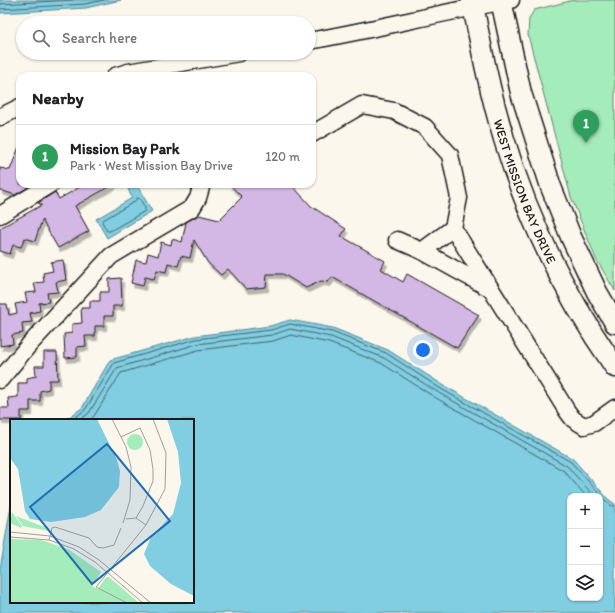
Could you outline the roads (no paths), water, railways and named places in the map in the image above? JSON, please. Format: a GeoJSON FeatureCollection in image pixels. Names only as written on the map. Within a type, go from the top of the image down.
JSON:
{"type":"FeatureCollection","features":[{"type":"Feature","properties":{"kind":"main road","name":"WEST MISSION BAY DRIVE"},"geometry":{"type":"LineString","coordinates":[[504,1],[521,93],[551,187],[571,237],[597,292],[615,323]]}},
{"type":"Feature","properties":{"kind":"main road","name":"WEST MISSION BAY DRIVE"},"geometry":{"type":"LineString","coordinates":[[473,4],[491,90],[504,140],[535,225],[572,299],[595,339],[615,367]]}},
{"type":"Feature","properties":{"kind":"street"},"geometry":{"type":"LineString","coordinates":[[316,40],[448,12],[473,4],[504,1]]}},
{"type":"Feature","properties":{"kind":"street"},"geometry":{"type":"LineString","coordinates":[[140,72],[202,60]]}},
{"type":"Feature","properties":{"kind":"street"},"geometry":{"type":"LineString","coordinates":[[316,132],[362,105],[394,111],[425,127],[450,155],[459,198],[453,228],[422,251]]}},
{"type":"Feature","properties":{"kind":"street"},"geometry":{"type":"LineString","coordinates":[[0,117],[16,109]]}},
{"type":"Feature","properties":{"kind":"street"},"geometry":{"type":"LineString","coordinates":[[0,215],[44,188]]}},
{"type":"Feature","properties":{"kind":"street"},"geometry":{"type":"LineString","coordinates":[[0,380],[29,345],[111,256],[192,208],[198,198],[201,188]]}},
{"type":"Feature","properties":{"kind":"street"},"geometry":{"type":"LineString","coordinates":[[453,228],[573,419],[584,426],[594,423],[615,408]]}},
{"type":"Feature","properties":{"kind":"street"},"geometry":{"type":"LineString","coordinates":[[397,240],[422,251],[491,289]]}},
{"type":"Feature","properties":{"kind":"water"},"geometry":{"type":"Polygon","coordinates":[[[0,0],[121,0],[86,8],[0,13],[0,0]]]}},
{"type":"Feature","properties":{"kind":"water"},"geometry":{"type":"Polygon","coordinates":[[[138,188],[152,211],[107,238],[96,219],[132,198],[128,189],[138,188]]]}},
{"type":"Feature","properties":{"kind":"water"},"geometry":{"type":"Polygon","coordinates":[[[290,320],[333,328],[388,350],[443,385],[573,459],[603,493],[567,493],[567,601],[603,601],[603,493],[615,504],[615,613],[0,613],[0,569],[10,512],[10,603],[194,603],[194,419],[66,419],[82,408],[110,360],[195,336],[270,326],[290,320]]]}},
{"type":"Feature","properties":{"kind":"place","name":"Mission Bay Park"},"geometry":{"type":"Point","coordinates":[586,143]}}]}
